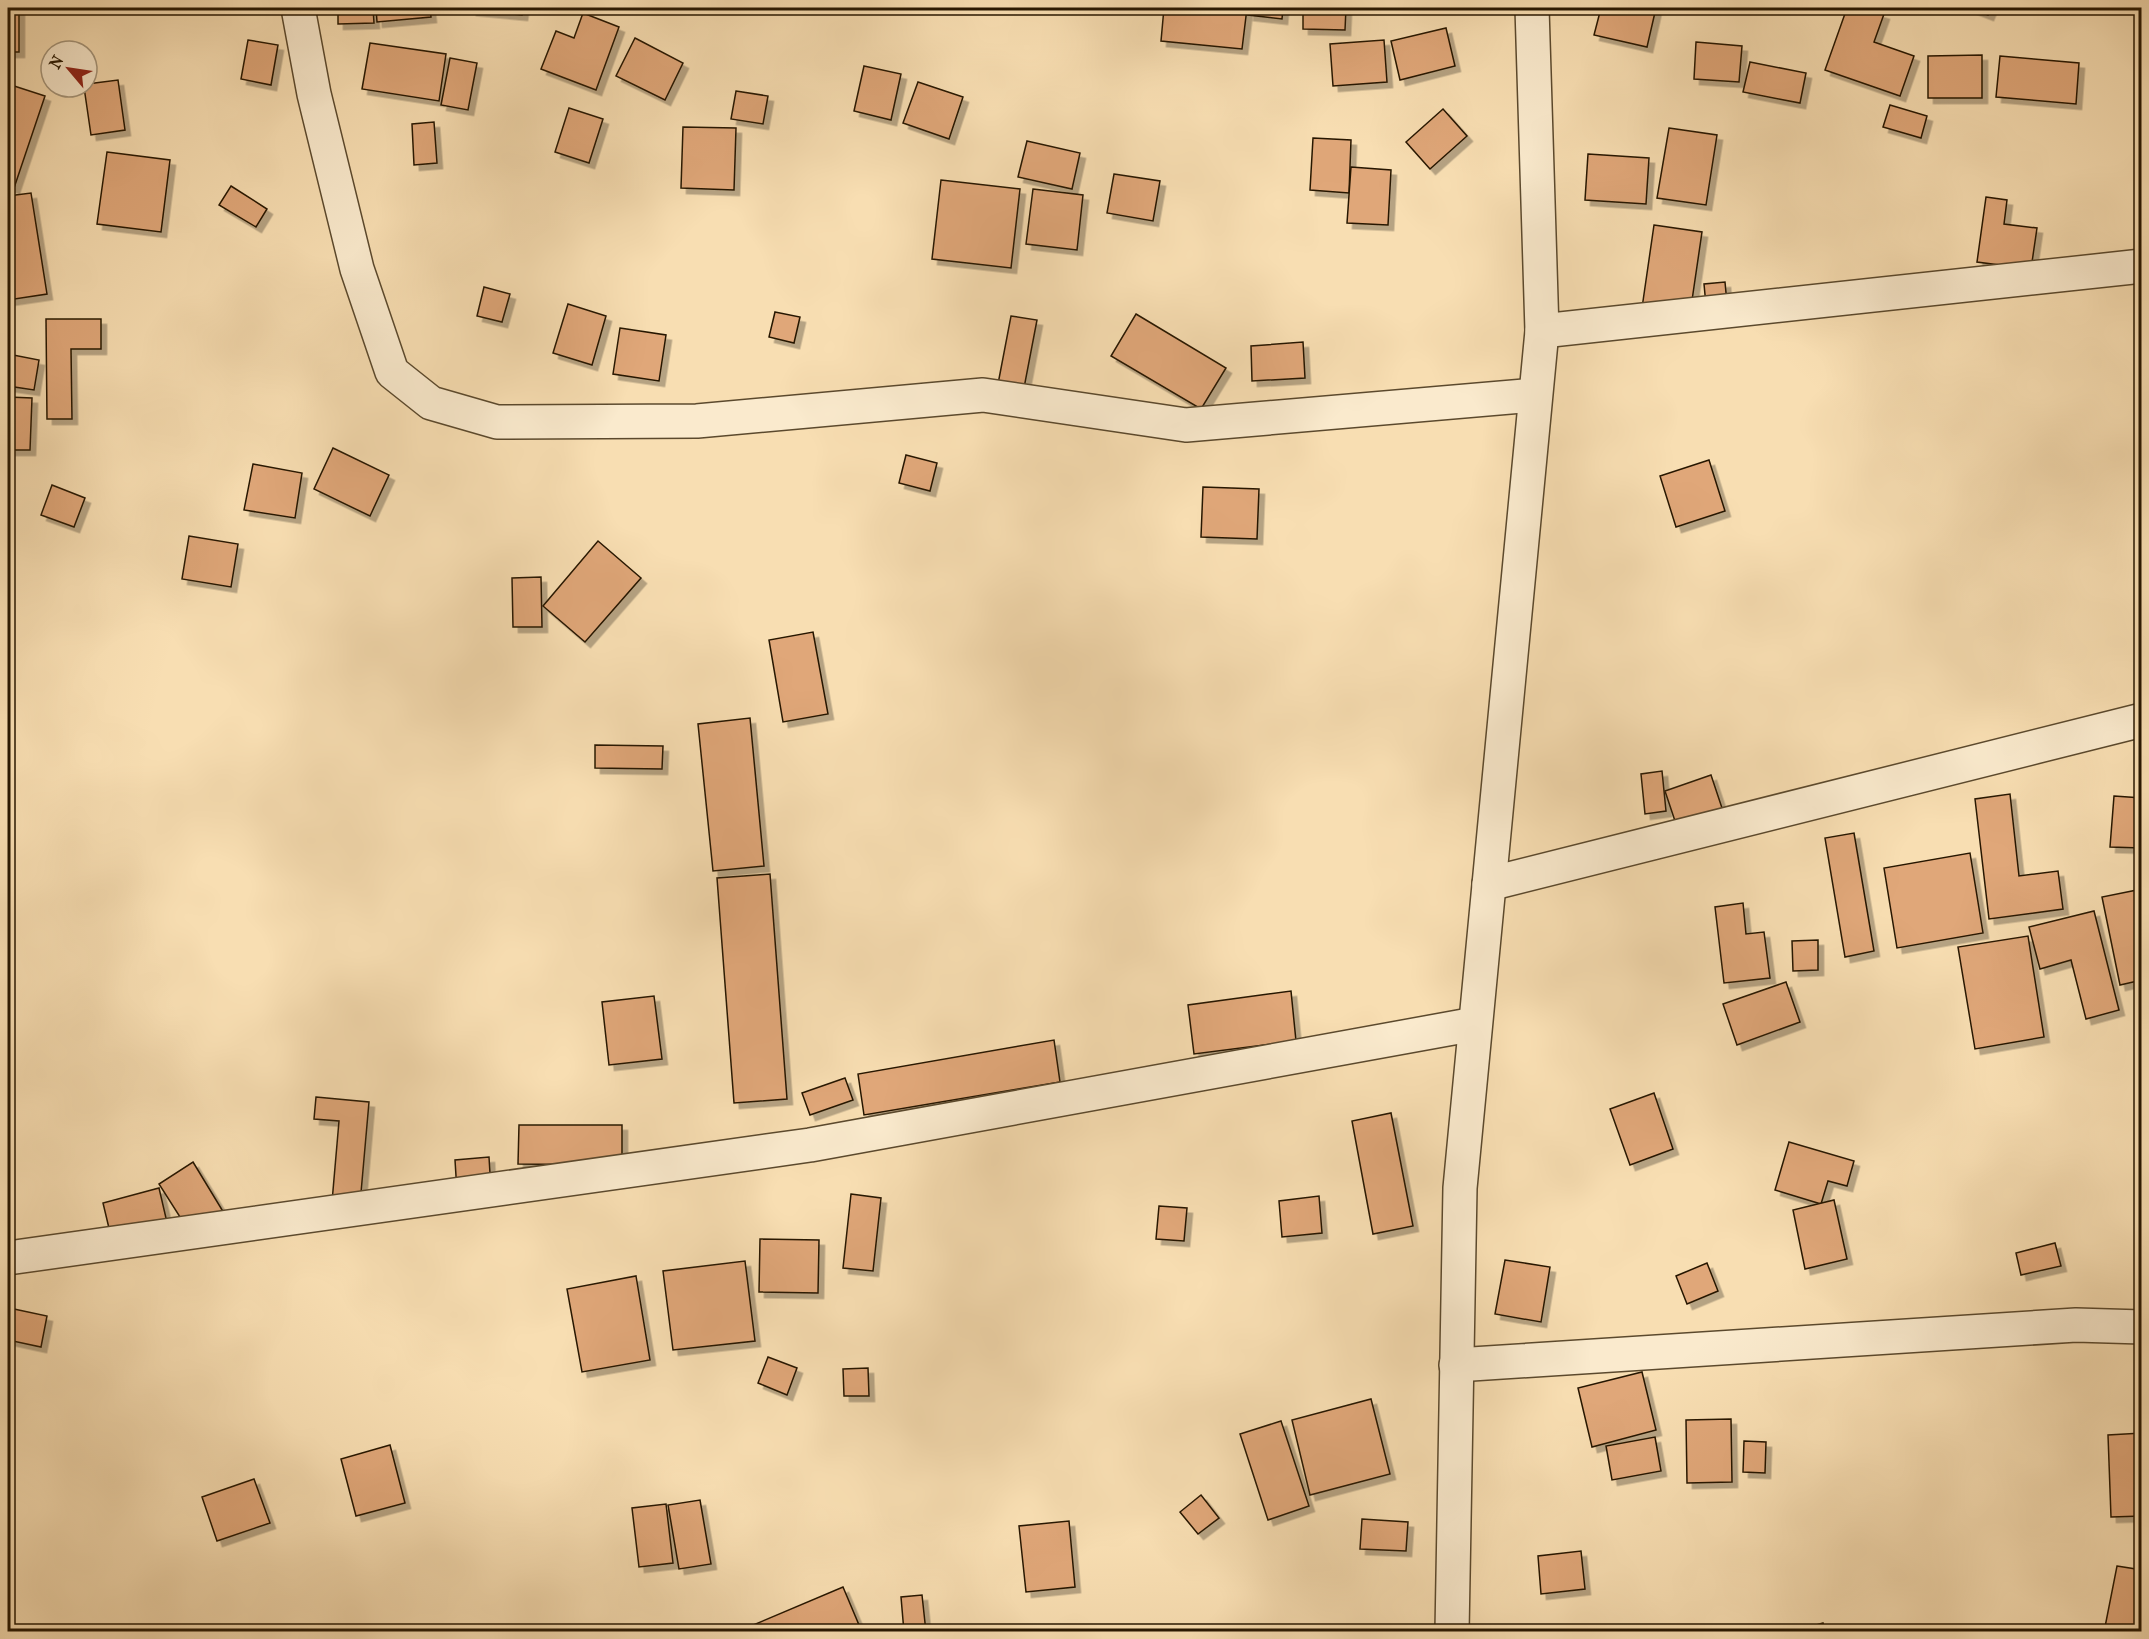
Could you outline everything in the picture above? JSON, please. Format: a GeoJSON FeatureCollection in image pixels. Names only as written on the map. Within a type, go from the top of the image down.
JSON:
{"type":"FeatureCollection","features":[{"type":"Feature","properties":{"kind":"street"},"geometry":{"type":"LineString","coordinates":[[298,8],[314,94],[357,269],[392,372],[431,403],[497,422],[697,421],[983,395],[1186,425],[1536,394]]}},
{"type":"Feature","properties":{"kind":"street"},"geometry":{"type":"LineString","coordinates":[[1452,1632],[1460,1188],[1542,331],[1532,8]]}},
{"type":"Feature","properties":{"kind":"street"},"geometry":{"type":"LineString","coordinates":[[1542,331],[2142,266]]}},
{"type":"Feature","properties":{"kind":"street"},"geometry":{"type":"LineString","coordinates":[[1489,884],[2142,720]]}},
{"type":"Feature","properties":{"kind":"street"},"geometry":{"type":"LineString","coordinates":[[8,1258],[810,1145],[1475,1024]]}},
{"type":"Feature","properties":{"kind":"street"},"geometry":{"type":"LineString","coordinates":[[1456,1365],[2076,1325],[2142,1327]]}},
{"type":"Feature","properties":{"kind":"building"},"geometry":{"type":"Polygon","coordinates":[[[8,8],[19,8],[19,52],[8,52],[8,8]]]}},
{"type":"Feature","properties":{"kind":"building"},"geometry":{"type":"Polygon","coordinates":[[[338,8],[373,8],[374,23],[338,24],[338,8]]]}},
{"type":"Feature","properties":{"kind":"building"},"geometry":{"type":"Polygon","coordinates":[[[376,8],[430,8],[431,17],[377,22],[376,8]]]}},
{"type":"Feature","properties":{"kind":"building"},"geometry":{"type":"Polygon","coordinates":[[[472,8],[523,8],[522,15],[471,10],[472,8]]]}},
{"type":"Feature","properties":{"kind":"building"},"geometry":{"type":"Polygon","coordinates":[[[1164,8],[1247,8],[1242,49],[1161,41],[1164,8]]]}},
{"type":"Feature","properties":{"kind":"building"},"geometry":{"type":"Polygon","coordinates":[[[1249,8],[1283,8],[1282,19],[1248,15],[1249,8]]]}},
{"type":"Feature","properties":{"kind":"building"},"geometry":{"type":"Polygon","coordinates":[[[1303,8],[1346,8],[1345,30],[1303,29],[1303,8]]]}},
{"type":"Feature","properties":{"kind":"building"},"geometry":{"type":"Polygon","coordinates":[[[1601,8],[1656,8],[1647,47],[1594,35],[1601,8]]]}},
{"type":"Feature","properties":{"kind":"building"},"geometry":{"type":"Polygon","coordinates":[[[1847,8],[1864,8],[1884,14],[1874,42],[1914,56],[1900,96],[1825,70],[1847,8]]]}},
{"type":"Feature","properties":{"kind":"building"},"geometry":{"type":"Polygon","coordinates":[[[1970,8],[1991,8],[1988,15],[1970,8]]]}},
{"type":"Feature","properties":{"kind":"building"},"geometry":{"type":"Polygon","coordinates":[[[583,13],[619,27],[596,90],[541,69],[556,31],[574,38],[583,13]]]}},
{"type":"Feature","properties":{"kind":"building"},"geometry":{"type":"Polygon","coordinates":[[[1446,28],[1455,66],[1400,80],[1391,41],[1446,28]]]}},
{"type":"Feature","properties":{"kind":"building"},"geometry":{"type":"Polygon","coordinates":[[[635,38],[683,63],[665,100],[616,76],[635,38]]]}},
{"type":"Feature","properties":{"kind":"building"},"geometry":{"type":"Polygon","coordinates":[[[248,40],[278,45],[271,85],[241,79],[248,40]]]}},
{"type":"Feature","properties":{"kind":"building"},"geometry":{"type":"Polygon","coordinates":[[[1384,40],[1387,82],[1333,86],[1330,44],[1384,40]]]}},
{"type":"Feature","properties":{"kind":"building"},"geometry":{"type":"Polygon","coordinates":[[[1696,42],[1742,46],[1739,82],[1694,79],[1696,42]]]}},
{"type":"Feature","properties":{"kind":"building"},"geometry":{"type":"Polygon","coordinates":[[[370,43],[446,54],[439,101],[362,89],[370,43]]]}},
{"type":"Feature","properties":{"kind":"building"},"geometry":{"type":"Polygon","coordinates":[[[1982,55],[1982,98],[1928,98],[1928,56],[1982,55]]]}},
{"type":"Feature","properties":{"kind":"building"},"geometry":{"type":"Polygon","coordinates":[[[2000,56],[2079,63],[2076,104],[1996,97],[2000,56]]]}},
{"type":"Feature","properties":{"kind":"building"},"geometry":{"type":"Polygon","coordinates":[[[450,58],[477,63],[468,110],[441,105],[450,58]]]}},
{"type":"Feature","properties":{"kind":"building"},"geometry":{"type":"Polygon","coordinates":[[[1750,62],[1806,73],[1800,103],[1743,92],[1750,62]]]}},
{"type":"Feature","properties":{"kind":"building"},"geometry":{"type":"Polygon","coordinates":[[[864,66],[901,74],[891,120],[854,111],[864,66]]]}},
{"type":"Feature","properties":{"kind":"building"},"geometry":{"type":"Polygon","coordinates":[[[118,80],[125,130],[91,135],[86,99],[99,99],[99,82],[118,80]]]}},
{"type":"Feature","properties":{"kind":"building"},"geometry":{"type":"Polygon","coordinates":[[[918,82],[963,97],[949,139],[903,123],[918,82]]]}},
{"type":"Feature","properties":{"kind":"building"},"geometry":{"type":"Polygon","coordinates":[[[8,84],[39,94],[39,99],[44,99],[14,188],[8,186],[8,84]]]}},
{"type":"Feature","properties":{"kind":"building"},"geometry":{"type":"Polygon","coordinates":[[[736,91],[768,96],[763,124],[731,119],[736,91]]]}},
{"type":"Feature","properties":{"kind":"building"},"geometry":{"type":"Polygon","coordinates":[[[1890,105],[1927,116],[1921,138],[1883,127],[1890,105]]]}},
{"type":"Feature","properties":{"kind":"building"},"geometry":{"type":"Polygon","coordinates":[[[569,108],[603,119],[589,163],[555,152],[569,108]]]}},
{"type":"Feature","properties":{"kind":"building"},"geometry":{"type":"Polygon","coordinates":[[[1443,109],[1467,136],[1430,169],[1406,142],[1443,109]]]}},
{"type":"Feature","properties":{"kind":"building"},"geometry":{"type":"Polygon","coordinates":[[[434,122],[437,163],[414,165],[412,124],[434,122]]]}},
{"type":"Feature","properties":{"kind":"building"},"geometry":{"type":"Polygon","coordinates":[[[683,127],[736,128],[734,190],[681,188],[683,127]]]}},
{"type":"Feature","properties":{"kind":"building"},"geometry":{"type":"Polygon","coordinates":[[[1669,128],[1717,135],[1706,205],[1657,198],[1669,128]]]}},
{"type":"Feature","properties":{"kind":"building"},"geometry":{"type":"Polygon","coordinates":[[[1313,138],[1351,140],[1349,193],[1310,190],[1313,138]]]}},
{"type":"Feature","properties":{"kind":"building"},"geometry":{"type":"Polygon","coordinates":[[[1027,141],[1080,153],[1072,189],[1018,177],[1027,141]]]}},
{"type":"Feature","properties":{"kind":"building"},"geometry":{"type":"Polygon","coordinates":[[[107,152],[170,160],[161,232],[97,224],[107,152]]]}},
{"type":"Feature","properties":{"kind":"building"},"geometry":{"type":"Polygon","coordinates":[[[1588,154],[1649,158],[1646,204],[1585,200],[1588,154]]]}},
{"type":"Feature","properties":{"kind":"building"},"geometry":{"type":"Polygon","coordinates":[[[1351,167],[1391,170],[1388,225],[1347,223],[1351,167]]]}},
{"type":"Feature","properties":{"kind":"building"},"geometry":{"type":"Polygon","coordinates":[[[1114,174],[1160,181],[1153,221],[1107,213],[1114,174]]]}},
{"type":"Feature","properties":{"kind":"building"},"geometry":{"type":"Polygon","coordinates":[[[941,180],[1020,189],[1011,268],[932,259],[941,180]]]}},
{"type":"Feature","properties":{"kind":"building"},"geometry":{"type":"Polygon","coordinates":[[[231,186],[267,209],[256,227],[219,205],[231,186]]]}},
{"type":"Feature","properties":{"kind":"building"},"geometry":{"type":"Polygon","coordinates":[[[1033,189],[1083,195],[1077,250],[1026,244],[1033,189]]]}},
{"type":"Feature","properties":{"kind":"building"},"geometry":{"type":"Polygon","coordinates":[[[31,193],[47,294],[8,300],[8,196],[31,193]]]}},
{"type":"Feature","properties":{"kind":"building"},"geometry":{"type":"Polygon","coordinates":[[[1986,197],[2007,200],[2004,224],[2037,228],[2031,269],[1977,262],[1986,197]]]}},
{"type":"Feature","properties":{"kind":"building"},"geometry":{"type":"Polygon","coordinates":[[[1654,225],[1702,232],[1690,314],[1642,308],[1654,225]]]}},
{"type":"Feature","properties":{"kind":"building"},"geometry":{"type":"Polygon","coordinates":[[[1725,282],[1728,314],[1707,316],[1704,284],[1725,282]]]}},
{"type":"Feature","properties":{"kind":"building"},"geometry":{"type":"Polygon","coordinates":[[[484,287],[510,294],[502,322],[477,316],[484,287]]]}},
{"type":"Feature","properties":{"kind":"building"},"geometry":{"type":"Polygon","coordinates":[[[568,304],[606,316],[592,365],[553,353],[568,304]]]}},
{"type":"Feature","properties":{"kind":"building"},"geometry":{"type":"Polygon","coordinates":[[[775,312],[800,317],[794,343],[769,337],[775,312]]]}},
{"type":"Feature","properties":{"kind":"building"},"geometry":{"type":"Polygon","coordinates":[[[1136,314],[1226,368],[1201,409],[1111,356],[1136,314]]]}},
{"type":"Feature","properties":{"kind":"building"},"geometry":{"type":"Polygon","coordinates":[[[1011,316],[1037,320],[1024,388],[998,384],[1011,316]]]}},
{"type":"Feature","properties":{"kind":"building"},"geometry":{"type":"Polygon","coordinates":[[[46,319],[101,319],[101,349],[71,349],[72,419],[47,419],[46,319]]]}},
{"type":"Feature","properties":{"kind":"building"},"geometry":{"type":"Polygon","coordinates":[[[620,328],[666,335],[659,381],[613,374],[620,328]]]}},
{"type":"Feature","properties":{"kind":"building"},"geometry":{"type":"Polygon","coordinates":[[[1303,342],[1305,378],[1252,381],[1251,346],[1303,342]]]}},
{"type":"Feature","properties":{"kind":"building"},"geometry":{"type":"Polygon","coordinates":[[[8,354],[39,360],[34,390],[8,386],[8,354]]]}},
{"type":"Feature","properties":{"kind":"building"},"geometry":{"type":"Polygon","coordinates":[[[8,397],[32,398],[30,450],[8,450],[8,397]]]}},
{"type":"Feature","properties":{"kind":"building"},"geometry":{"type":"Polygon","coordinates":[[[333,448],[389,475],[370,516],[314,489],[333,448]]]}},
{"type":"Feature","properties":{"kind":"building"},"geometry":{"type":"Polygon","coordinates":[[[906,455],[937,463],[930,491],[899,483],[906,455]]]}},
{"type":"Feature","properties":{"kind":"building"},"geometry":{"type":"Polygon","coordinates":[[[1709,460],[1725,511],[1676,527],[1660,476],[1709,460]]]}},
{"type":"Feature","properties":{"kind":"building"},"geometry":{"type":"Polygon","coordinates":[[[253,464],[302,473],[295,518],[244,510],[253,464]]]}},
{"type":"Feature","properties":{"kind":"building"},"geometry":{"type":"Polygon","coordinates":[[[52,485],[85,498],[74,527],[41,515],[52,485]]]}},
{"type":"Feature","properties":{"kind":"building"},"geometry":{"type":"Polygon","coordinates":[[[1203,487],[1259,489],[1257,539],[1201,537],[1203,487]]]}},
{"type":"Feature","properties":{"kind":"building"},"geometry":{"type":"Polygon","coordinates":[[[189,536],[238,544],[231,587],[182,579],[189,536]]]}},
{"type":"Feature","properties":{"kind":"building"},"geometry":{"type":"Polygon","coordinates":[[[598,541],[641,578],[585,642],[543,606],[598,541]]]}},
{"type":"Feature","properties":{"kind":"building"},"geometry":{"type":"Polygon","coordinates":[[[541,577],[542,627],[513,627],[512,578],[541,577]]]}},
{"type":"Feature","properties":{"kind":"building"},"geometry":{"type":"Polygon","coordinates":[[[813,632],[828,714],[783,722],[769,640],[813,632]]]}},
{"type":"Feature","properties":{"kind":"building"},"geometry":{"type":"Polygon","coordinates":[[[750,718],[764,866],[713,871],[698,724],[750,718]]]}},
{"type":"Feature","properties":{"kind":"building"},"geometry":{"type":"Polygon","coordinates":[[[595,745],[663,746],[662,769],[595,768],[595,745]]]}},
{"type":"Feature","properties":{"kind":"building"},"geometry":{"type":"Polygon","coordinates":[[[1662,771],[1666,811],[1645,814],[1641,774],[1662,771]]]}},
{"type":"Feature","properties":{"kind":"building"},"geometry":{"type":"Polygon","coordinates":[[[1711,775],[1724,814],[1678,830],[1665,791],[1711,775]]]}},
{"type":"Feature","properties":{"kind":"building"},"geometry":{"type":"Polygon","coordinates":[[[2010,794],[2019,876],[2058,871],[2063,909],[1989,919],[1975,799],[2010,794]]]}},
{"type":"Feature","properties":{"kind":"building"},"geometry":{"type":"Polygon","coordinates":[[[2114,796],[2142,798],[2142,848],[2110,847],[2114,796]]]}},
{"type":"Feature","properties":{"kind":"building"},"geometry":{"type":"Polygon","coordinates":[[[1854,833],[1874,951],[1845,957],[1825,838],[1854,833]]]}},
{"type":"Feature","properties":{"kind":"building"},"geometry":{"type":"Polygon","coordinates":[[[1970,853],[1983,933],[1897,948],[1884,868],[1970,853]]]}},
{"type":"Feature","properties":{"kind":"building"},"geometry":{"type":"Polygon","coordinates":[[[770,874],[787,1099],[734,1103],[717,878],[770,874]]]}},
{"type":"Feature","properties":{"kind":"building"},"geometry":{"type":"Polygon","coordinates":[[[2142,889],[2142,980],[2120,985],[2102,897],[2142,889]]]}},
{"type":"Feature","properties":{"kind":"building"},"geometry":{"type":"Polygon","coordinates":[[[1743,903],[1746,934],[1764,932],[1770,978],[1724,983],[1715,907],[1743,903]]]}},
{"type":"Feature","properties":{"kind":"building"},"geometry":{"type":"Polygon","coordinates":[[[2094,911],[2119,1010],[2086,1019],[2071,960],[2040,969],[2029,927],[2094,911]]]}},
{"type":"Feature","properties":{"kind":"building"},"geometry":{"type":"Polygon","coordinates":[[[2028,936],[2044,1037],[1975,1049],[1958,947],[2028,936]]]}},
{"type":"Feature","properties":{"kind":"building"},"geometry":{"type":"Polygon","coordinates":[[[1818,940],[1818,970],[1793,971],[1792,941],[1818,940]]]}},
{"type":"Feature","properties":{"kind":"building"},"geometry":{"type":"Polygon","coordinates":[[[1786,982],[1800,1022],[1737,1045],[1723,1004],[1786,982]]]}},
{"type":"Feature","properties":{"kind":"building"},"geometry":{"type":"Polygon","coordinates":[[[1291,991],[1296,1041],[1194,1054],[1188,1005],[1291,991]]]}},
{"type":"Feature","properties":{"kind":"building"},"geometry":{"type":"Polygon","coordinates":[[[654,996],[662,1059],[609,1065],[602,1002],[654,996]]]}},
{"type":"Feature","properties":{"kind":"building"},"geometry":{"type":"Polygon","coordinates":[[[1054,1040],[1060,1082],[864,1115],[858,1074],[1054,1040]]]}},
{"type":"Feature","properties":{"kind":"building"},"geometry":{"type":"Polygon","coordinates":[[[845,1078],[853,1100],[810,1115],[802,1093],[845,1078]]]}},
{"type":"Feature","properties":{"kind":"building"},"geometry":{"type":"Polygon","coordinates":[[[1654,1093],[1673,1149],[1630,1165],[1610,1109],[1654,1093]]]}},
{"type":"Feature","properties":{"kind":"building"},"geometry":{"type":"Polygon","coordinates":[[[316,1097],[369,1102],[360,1204],[332,1202],[339,1121],[314,1119],[316,1097]]]}},
{"type":"Feature","properties":{"kind":"building"},"geometry":{"type":"Polygon","coordinates":[[[1391,1113],[1413,1226],[1373,1234],[1352,1121],[1391,1113]]]}},
{"type":"Feature","properties":{"kind":"building"},"geometry":{"type":"Polygon","coordinates":[[[519,1125],[622,1125],[622,1165],[518,1164],[519,1125]]]}},
{"type":"Feature","properties":{"kind":"building"},"geometry":{"type":"Polygon","coordinates":[[[1789,1142],[1854,1161],[1847,1186],[1828,1181],[1821,1204],[1775,1190],[1789,1142]]]}},
{"type":"Feature","properties":{"kind":"building"},"geometry":{"type":"Polygon","coordinates":[[[489,1157],[491,1190],[457,1192],[455,1160],[489,1157]]]}},
{"type":"Feature","properties":{"kind":"building"},"geometry":{"type":"Polygon","coordinates":[[[193,1162],[227,1218],[194,1239],[159,1184],[193,1162]]]}},
{"type":"Feature","properties":{"kind":"building"},"geometry":{"type":"Polygon","coordinates":[[[159,1188],[169,1231],[113,1245],[103,1203],[159,1188]]]}},
{"type":"Feature","properties":{"kind":"building"},"geometry":{"type":"Polygon","coordinates":[[[851,1194],[881,1198],[873,1271],[843,1268],[851,1194]]]}},
{"type":"Feature","properties":{"kind":"building"},"geometry":{"type":"Polygon","coordinates":[[[1319,1196],[1322,1233],[1282,1237],[1279,1201],[1319,1196]]]}},
{"type":"Feature","properties":{"kind":"building"},"geometry":{"type":"Polygon","coordinates":[[[1834,1200],[1847,1259],[1805,1269],[1793,1210],[1834,1200]]]}},
{"type":"Feature","properties":{"kind":"building"},"geometry":{"type":"Polygon","coordinates":[[[1159,1206],[1187,1208],[1184,1241],[1156,1239],[1159,1206]]]}},
{"type":"Feature","properties":{"kind":"building"},"geometry":{"type":"Polygon","coordinates":[[[760,1239],[819,1240],[818,1293],[759,1292],[760,1239]]]}},
{"type":"Feature","properties":{"kind":"building"},"geometry":{"type":"Polygon","coordinates":[[[2055,1243],[2061,1266],[2021,1275],[2016,1253],[2055,1243]]]}},
{"type":"Feature","properties":{"kind":"building"},"geometry":{"type":"Polygon","coordinates":[[[1505,1260],[1550,1267],[1541,1322],[1495,1314],[1505,1260]]]}},
{"type":"Feature","properties":{"kind":"building"},"geometry":{"type":"Polygon","coordinates":[[[745,1261],[755,1341],[673,1350],[663,1271],[745,1261]]]}},
{"type":"Feature","properties":{"kind":"building"},"geometry":{"type":"Polygon","coordinates":[[[1707,1263],[1718,1291],[1687,1304],[1676,1276],[1707,1263]]]}},
{"type":"Feature","properties":{"kind":"building"},"geometry":{"type":"Polygon","coordinates":[[[636,1276],[650,1360],[582,1372],[567,1289],[636,1276]]]}},
{"type":"Feature","properties":{"kind":"building"},"geometry":{"type":"Polygon","coordinates":[[[14,1309],[47,1316],[41,1347],[8,1340],[14,1309]]]}},
{"type":"Feature","properties":{"kind":"building"},"geometry":{"type":"Polygon","coordinates":[[[768,1357],[797,1368],[787,1395],[758,1383],[768,1357]]]}},
{"type":"Feature","properties":{"kind":"building"},"geometry":{"type":"Polygon","coordinates":[[[868,1368],[869,1396],[844,1396],[843,1369],[868,1368]]]}},
{"type":"Feature","properties":{"kind":"building"},"geometry":{"type":"Polygon","coordinates":[[[1642,1372],[1656,1430],[1592,1447],[1578,1388],[1642,1372]]]}},
{"type":"Feature","properties":{"kind":"building"},"geometry":{"type":"Polygon","coordinates":[[[1371,1399],[1390,1474],[1310,1495],[1292,1420],[1371,1399]]]}},
{"type":"Feature","properties":{"kind":"building"},"geometry":{"type":"Polygon","coordinates":[[[1731,1419],[1732,1482],[1687,1483],[1686,1420],[1731,1419]]]}},
{"type":"Feature","properties":{"kind":"building"},"geometry":{"type":"Polygon","coordinates":[[[1281,1421],[1309,1506],[1268,1520],[1240,1434],[1281,1421]]]}},
{"type":"Feature","properties":{"kind":"building"},"geometry":{"type":"Polygon","coordinates":[[[2142,1433],[2142,1516],[2111,1517],[2108,1435],[2142,1433]]]}},
{"type":"Feature","properties":{"kind":"building"},"geometry":{"type":"Polygon","coordinates":[[[1655,1437],[1661,1471],[1612,1480],[1606,1446],[1655,1437]]]}},
{"type":"Feature","properties":{"kind":"building"},"geometry":{"type":"Polygon","coordinates":[[[1744,1441],[1766,1442],[1765,1473],[1743,1472],[1744,1441]]]}},
{"type":"Feature","properties":{"kind":"building"},"geometry":{"type":"Polygon","coordinates":[[[390,1445],[405,1503],[356,1516],[341,1459],[390,1445]]]}},
{"type":"Feature","properties":{"kind":"building"},"geometry":{"type":"Polygon","coordinates":[[[254,1479],[270,1523],[217,1541],[202,1497],[254,1479]]]}},
{"type":"Feature","properties":{"kind":"building"},"geometry":{"type":"Polygon","coordinates":[[[1201,1495],[1219,1518],[1198,1534],[1180,1512],[1201,1495]]]}},
{"type":"Feature","properties":{"kind":"building"},"geometry":{"type":"Polygon","coordinates":[[[700,1500],[711,1564],[679,1569],[668,1505],[700,1500]]]}},
{"type":"Feature","properties":{"kind":"building"},"geometry":{"type":"Polygon","coordinates":[[[666,1504],[673,1563],[639,1567],[632,1508],[666,1504]]]}},
{"type":"Feature","properties":{"kind":"building"},"geometry":{"type":"Polygon","coordinates":[[[1362,1519],[1408,1522],[1406,1551],[1360,1549],[1362,1519]]]}},
{"type":"Feature","properties":{"kind":"building"},"geometry":{"type":"Polygon","coordinates":[[[1069,1521],[1075,1587],[1026,1592],[1019,1526],[1069,1521]]]}},
{"type":"Feature","properties":{"kind":"building"},"geometry":{"type":"Polygon","coordinates":[[[1581,1551],[1585,1589],[1541,1594],[1538,1556],[1581,1551]]]}},
{"type":"Feature","properties":{"kind":"building"},"geometry":{"type":"Polygon","coordinates":[[[2117,1566],[2142,1570],[2142,1632],[2104,1632],[2117,1566]]]}},
{"type":"Feature","properties":{"kind":"building"},"geometry":{"type":"Polygon","coordinates":[[[843,1587],[859,1625],[845,1632],[753,1632],[751,1626],[843,1587]]]}},
{"type":"Feature","properties":{"kind":"building"},"geometry":{"type":"Polygon","coordinates":[[[922,1595],[926,1632],[904,1632],[901,1597],[922,1595]]]}},
{"type":"Feature","properties":{"kind":"building"},"geometry":{"type":"Polygon","coordinates":[[[1823,1623],[1826,1632],[1793,1632],[1823,1623]]]}}]}
